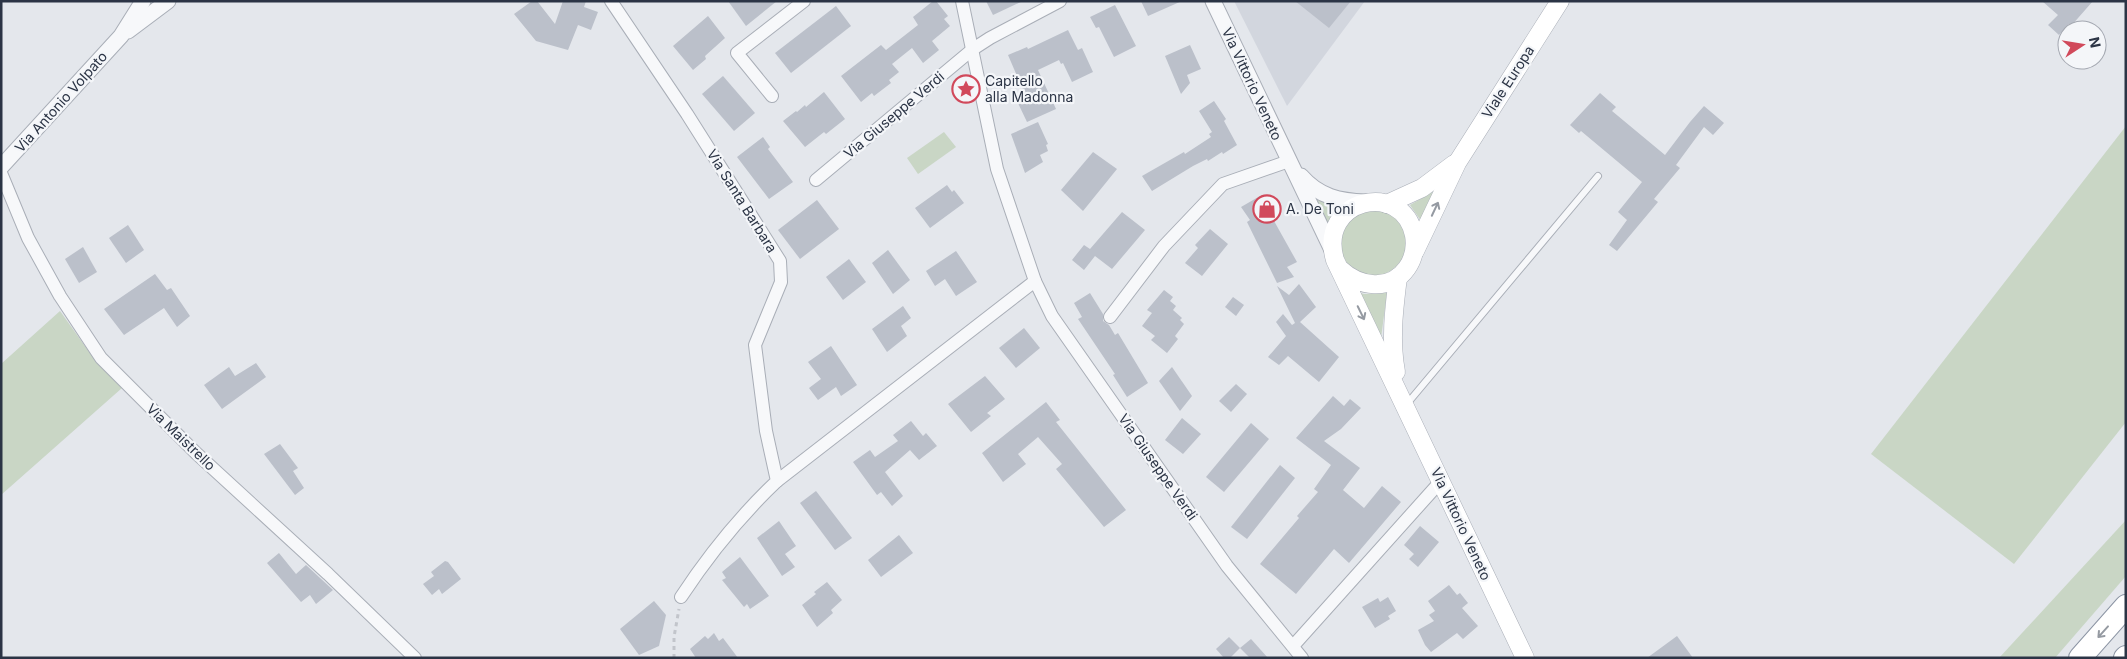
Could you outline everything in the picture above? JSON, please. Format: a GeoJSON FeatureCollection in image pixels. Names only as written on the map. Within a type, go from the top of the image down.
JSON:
{"type":"FeatureCollection","features":[{"type":"Feature","properties":{"kind":"highway"},"geometry":{"type":"LineString","coordinates":[[2080,658],[2126,606]]}},
{"type":"Feature","properties":{"kind":"main road","name":"Viale Europa"},"geometry":{"type":"LineString","coordinates":[[1414,253],[1457,162],[1560,1]]}},
{"type":"Feature","properties":{"kind":"main road","name":"Viale Europa"},"geometry":{"type":"LineString","coordinates":[[1387,204],[1422,188],[1457,162]]}},
{"type":"Feature","properties":{"kind":"main road","name":"Via Vittorio Veneto"},"geometry":{"type":"LineString","coordinates":[[1366,202],[1387,204]]}},
{"type":"Feature","properties":{"kind":"main road"},"geometry":{"type":"LineString","coordinates":[[1332,250],[1332,237],[1340,219],[1354,206],[1366,202]]}},
{"type":"Feature","properties":{"kind":"main road"},"geometry":{"type":"LineString","coordinates":[[1387,204],[1407,218],[1415,241],[1414,253]]}},
{"type":"Feature","properties":{"kind":"main road","name":"Via Vittorio Veneto"},"geometry":{"type":"LineString","coordinates":[[1332,250],[1525,658]]}},
{"type":"Feature","properties":{"kind":"main road","name":"Via Vittorio Veneto"},"geometry":{"type":"LineString","coordinates":[[1402,398],[1392,350],[1393,313],[1398,277],[1410,262],[1414,253]]}},
{"type":"Feature","properties":{"kind":"main road"},"geometry":{"type":"LineString","coordinates":[[1340,269],[1357,282],[1368,285],[1378,285],[1398,277]]}},
{"type":"Feature","properties":{"kind":"street","name":"Via Antonio Volpato"},"geometry":{"type":"LineString","coordinates":[[1,167],[120,36],[144,1]]}},
{"type":"Feature","properties":{"kind":"street","name":"Via Antonio Volpato"},"geometry":{"type":"LineString","coordinates":[[120,36],[168,1]]}},
{"type":"Feature","properties":{"kind":"street","name":"Via Santa Barbara"},"geometry":{"type":"LineString","coordinates":[[611,1],[687,114],[780,261],[781,282],[754,345],[766,430],[777,481]]}},
{"type":"Feature","properties":{"kind":"street"},"geometry":{"type":"LineString","coordinates":[[772,96],[737,53],[804,1]]}},
{"type":"Feature","properties":{"kind":"street","name":"Via Giuseppe Verdi"},"geometry":{"type":"LineString","coordinates":[[962,1],[997,169],[1035,280],[1052,316],[1228,566],[1302,658]]}},
{"type":"Feature","properties":{"kind":"street","name":"Via Giuseppe Verdi"},"geometry":{"type":"LineString","coordinates":[[816,180],[973,49],[1060,1]]}},
{"type":"Feature","properties":{"kind":"street","name":"Via Vittorio Veneto"},"geometry":{"type":"LineString","coordinates":[[1213,1],[1332,250]]}},
{"type":"Feature","properties":{"kind":"street"},"geometry":{"type":"LineString","coordinates":[[1110,317],[1164,246],[1223,184],[1290,164]]}},
{"type":"Feature","properties":{"kind":"street","name":"Via Vittorio Veneto"},"geometry":{"type":"LineString","coordinates":[[1290,164],[1307,183],[1324,196],[1342,201],[1366,202]]}},
{"type":"Feature","properties":{"kind":"street","name":"Via Maistrello"},"geometry":{"type":"LineString","coordinates":[[1,173],[28,238],[60,296],[101,358],[196,453],[328,574],[415,658]]}},
{"type":"Feature","properties":{"kind":"street"},"geometry":{"type":"LineString","coordinates":[[681,597],[709,556],[746,511],[777,481],[1035,280]]}},
{"type":"Feature","properties":{"kind":"street"},"geometry":{"type":"LineString","coordinates":[[1293,646],[1441,481]]}},
{"type":"Feature","properties":{"kind":"lane"},"geometry":{"type":"LineString","coordinates":[[1402,398],[1598,176]]}},
{"type":"Feature","properties":{"kind":"path"},"geometry":{"type":"LineString","coordinates":[[674,658],[674,637],[681,597]]}},
{"type":"Feature","properties":{"kind":"shaded area"},"geometry":{"type":"Polygon","coordinates":[[[1234,1],[1365,1],[1287,106],[1234,1]]]}},
{"type":"Feature","properties":{"kind":"green space"},"geometry":{"type":"Polygon","coordinates":[[[2126,126],[2126,422],[2014,564],[1871,454],[2126,126]]]}},
{"type":"Feature","properties":{"kind":"green space"},"geometry":{"type":"Polygon","coordinates":[[[944,132],[956,147],[918,174],[907,158],[944,132]]]}},
{"type":"Feature","properties":{"kind":"green space"},"geometry":{"type":"Polygon","coordinates":[[[1306,189],[1338,207],[1324,228],[1306,189]]]}},
{"type":"Feature","properties":{"kind":"green space"},"geometry":{"type":"Polygon","coordinates":[[[1436,190],[1421,221],[1410,205],[1436,190]]]}},
{"type":"Feature","properties":{"kind":"green space"},"geometry":{"type":"Polygon","coordinates":[[[1367,210],[1379,210],[1391,215],[1401,225],[1406,237],[1404,256],[1391,271],[1379,276],[1367,276],[1355,271],[1345,261],[1340,249],[1340,237],[1345,225],[1355,215],[1367,210]]]}},
{"type":"Feature","properties":{"kind":"green space"},"geometry":{"type":"Polygon","coordinates":[[[1354,291],[1364,294],[1387,293],[1381,338],[1354,291]]]}},
{"type":"Feature","properties":{"kind":"green space"},"geometry":{"type":"Polygon","coordinates":[[[60,311],[92,356],[122,388],[1,495],[1,364],[60,311]]]}},
{"type":"Feature","properties":{"kind":"green space"},"geometry":{"type":"Polygon","coordinates":[[[2126,520],[2126,576],[2055,658],[1999,658],[2126,520]]]}},
{"type":"Feature","properties":{"kind":"building"},"geometry":{"type":"Polygon","coordinates":[[[532,1],[537,1],[555,24],[563,1],[586,1],[584,7],[598,12],[591,30],[578,25],[568,50],[536,41],[514,14],[532,1]]]}},
{"type":"Feature","properties":{"kind":"building"},"geometry":{"type":"Polygon","coordinates":[[[728,1],[777,1],[746,26],[728,1]]]}},
{"type":"Feature","properties":{"kind":"building"},"geometry":{"type":"Polygon","coordinates":[[[933,1],[936,1],[948,16],[944,19],[950,26],[932,41],[939,50],[923,63],[912,48],[892,64],[899,72],[889,80],[891,83],[874,96],[872,93],[861,102],[841,76],[881,45],[886,50],[918,25],[913,17],[933,1]]]}},
{"type":"Feature","properties":{"kind":"building"},"geometry":{"type":"Polygon","coordinates":[[[986,1],[1023,1],[993,15],[986,1]]]}},
{"type":"Feature","properties":{"kind":"building"},"geometry":{"type":"Polygon","coordinates":[[[1141,1],[1182,1],[1148,16],[1141,1]]]}},
{"type":"Feature","properties":{"kind":"building"},"geometry":{"type":"Polygon","coordinates":[[[1295,1],[1351,1],[1329,28],[1295,1]]]}},
{"type":"Feature","properties":{"kind":"building"},"geometry":{"type":"Polygon","coordinates":[[[2042,1],[2093,1],[2076,20],[2057,20],[2057,33],[2048,25],[2058,15],[2042,1]]]}},
{"type":"Feature","properties":{"kind":"building"},"geometry":{"type":"Polygon","coordinates":[[[1115,5],[1136,46],[1114,57],[1099,27],[1096,28],[1090,17],[1115,5]]]}},
{"type":"Feature","properties":{"kind":"building"},"geometry":{"type":"Polygon","coordinates":[[[836,6],[851,26],[791,73],[775,53],[836,6]]]}},
{"type":"Feature","properties":{"kind":"building"},"geometry":{"type":"Polygon","coordinates":[[[708,16],[725,38],[693,70],[673,46],[708,16]]]}},
{"type":"Feature","properties":{"kind":"building"},"geometry":{"type":"Polygon","coordinates":[[[1068,30],[1078,50],[1082,48],[1093,72],[1072,82],[1063,63],[1061,64],[1059,60],[1038,70],[1056,109],[1027,122],[1015,97],[1024,92],[1008,55],[1027,47],[1028,49],[1068,30]]]}},
{"type":"Feature","properties":{"kind":"building"},"geometry":{"type":"Polygon","coordinates":[[[1190,45],[1201,69],[1187,75],[1190,83],[1181,94],[1165,56],[1190,45]]]}},
{"type":"Feature","properties":{"kind":"building"},"geometry":{"type":"Polygon","coordinates":[[[723,76],[755,113],[734,131],[702,94],[723,76]]]}},
{"type":"Feature","properties":{"kind":"building"},"geometry":{"type":"Polygon","coordinates":[[[824,92],[845,119],[805,147],[783,121],[805,105],[806,107],[824,92]]]}},
{"type":"Feature","properties":{"kind":"building"},"geometry":{"type":"Polygon","coordinates":[[[1600,93],[1616,107],[1612,111],[1665,155],[1704,106],[1724,123],[1713,135],[1704,127],[1676,165],[1680,168],[1654,199],[1658,202],[1617,251],[1609,245],[1627,220],[1618,212],[1642,182],[1581,131],[1579,133],[1570,125],[1600,93]]]}},
{"type":"Feature","properties":{"kind":"building"},"geometry":{"type":"Polygon","coordinates":[[[1214,101],[1226,119],[1224,121],[1237,145],[1223,154],[1222,152],[1208,161],[1207,159],[1193,166],[1152,191],[1142,176],[1184,152],[1185,154],[1211,137],[1209,134],[1212,132],[1199,111],[1214,101]]]}},
{"type":"Feature","properties":{"kind":"building"},"geometry":{"type":"Polygon","coordinates":[[[1038,122],[1048,144],[1046,145],[1048,151],[1040,155],[1043,162],[1025,173],[1011,134],[1038,122]]]}},
{"type":"Feature","properties":{"kind":"building"},"geometry":{"type":"Polygon","coordinates":[[[763,137],[770,147],[768,149],[793,182],[769,199],[737,157],[763,137]]]}},
{"type":"Feature","properties":{"kind":"building"},"geometry":{"type":"Polygon","coordinates":[[[1093,152],[1117,169],[1083,211],[1061,190],[1093,152]]]}},
{"type":"Feature","properties":{"kind":"building"},"geometry":{"type":"Polygon","coordinates":[[[947,185],[952,192],[954,190],[964,203],[930,228],[915,208],[947,185]]]}},
{"type":"Feature","properties":{"kind":"building"},"geometry":{"type":"Polygon","coordinates":[[[1260,196],[1297,262],[1287,267],[1294,277],[1277,283],[1247,222],[1250,220],[1241,207],[1260,196]]]}},
{"type":"Feature","properties":{"kind":"building"},"geometry":{"type":"Polygon","coordinates":[[[817,200],[839,229],[800,259],[778,230],[817,200]]]}},
{"type":"Feature","properties":{"kind":"building"},"geometry":{"type":"Polygon","coordinates":[[[1122,212],[1145,230],[1112,269],[1095,256],[1084,270],[1072,260],[1084,245],[1090,249],[1122,212]]]}},
{"type":"Feature","properties":{"kind":"building"},"geometry":{"type":"Polygon","coordinates":[[[128,225],[144,250],[126,263],[109,238],[128,225]]]}},
{"type":"Feature","properties":{"kind":"building"},"geometry":{"type":"Polygon","coordinates":[[[1210,229],[1228,244],[1202,276],[1185,263],[1198,248],[1195,245],[1210,229]]]}},
{"type":"Feature","properties":{"kind":"building"},"geometry":{"type":"Polygon","coordinates":[[[83,247],[97,272],[79,283],[65,259],[83,247]]]}},
{"type":"Feature","properties":{"kind":"building"},"geometry":{"type":"Polygon","coordinates":[[[888,250],[910,280],[893,294],[872,263],[888,250]]]}},
{"type":"Feature","properties":{"kind":"building"},"geometry":{"type":"Polygon","coordinates":[[[956,251],[977,282],[956,296],[945,279],[935,286],[926,271],[956,251]]]}},
{"type":"Feature","properties":{"kind":"building"},"geometry":{"type":"Polygon","coordinates":[[[849,259],[866,282],[843,300],[826,277],[849,259]]]}},
{"type":"Feature","properties":{"kind":"building"},"geometry":{"type":"Polygon","coordinates":[[[155,274],[167,290],[171,288],[190,316],[177,327],[164,308],[124,335],[104,309],[155,274]]]}},
{"type":"Feature","properties":{"kind":"building"},"geometry":{"type":"Polygon","coordinates":[[[1299,284],[1316,307],[1300,322],[1339,357],[1319,382],[1288,356],[1279,365],[1268,357],[1286,336],[1276,322],[1283,314],[1292,325],[1295,323],[1277,286],[1289,295],[1299,284]]]}},
{"type":"Feature","properties":{"kind":"building"},"geometry":{"type":"Polygon","coordinates":[[[1164,290],[1173,297],[1170,301],[1176,306],[1173,310],[1182,318],[1180,320],[1184,324],[1175,336],[1178,339],[1167,353],[1151,340],[1155,336],[1142,326],[1152,313],[1147,310],[1164,290]]]}},
{"type":"Feature","properties":{"kind":"building"},"geometry":{"type":"Polygon","coordinates":[[[1090,293],[1103,314],[1103,321],[1109,325],[1115,335],[1118,333],[1148,383],[1127,397],[1113,375],[1115,374],[1078,319],[1082,317],[1074,303],[1090,293]]]}},
{"type":"Feature","properties":{"kind":"building"},"geometry":{"type":"Polygon","coordinates":[[[1233,297],[1244,305],[1236,316],[1225,307],[1233,297]]]}},
{"type":"Feature","properties":{"kind":"building"},"geometry":{"type":"Polygon","coordinates":[[[903,306],[911,318],[901,326],[907,336],[887,352],[872,329],[903,306]]]}},
{"type":"Feature","properties":{"kind":"building"},"geometry":{"type":"Polygon","coordinates":[[[1024,328],[1040,348],[1016,368],[999,348],[1024,328]]]}},
{"type":"Feature","properties":{"kind":"building"},"geometry":{"type":"Polygon","coordinates":[[[831,346],[857,385],[841,396],[836,387],[818,400],[809,388],[821,379],[808,362],[831,346]]]}},
{"type":"Feature","properties":{"kind":"building"},"geometry":{"type":"Polygon","coordinates":[[[256,363],[266,377],[222,409],[204,385],[229,367],[235,376],[256,363]]]}},
{"type":"Feature","properties":{"kind":"building"},"geometry":{"type":"Polygon","coordinates":[[[1172,367],[1192,396],[1180,411],[1159,381],[1172,367]]]}},
{"type":"Feature","properties":{"kind":"building"},"geometry":{"type":"Polygon","coordinates":[[[985,376],[1005,399],[987,413],[991,416],[971,432],[948,404],[985,376]]]}},
{"type":"Feature","properties":{"kind":"building"},"geometry":{"type":"Polygon","coordinates":[[[1236,384],[1247,394],[1231,412],[1219,401],[1236,384]]]}},
{"type":"Feature","properties":{"kind":"building"},"geometry":{"type":"Polygon","coordinates":[[[1333,396],[1344,406],[1350,399],[1361,408],[1341,429],[1324,441],[1360,468],[1343,490],[1364,508],[1382,486],[1401,502],[1349,563],[1334,549],[1296,594],[1260,564],[1299,518],[1297,516],[1318,492],[1314,489],[1331,465],[1296,438],[1333,396]]]}},
{"type":"Feature","properties":{"kind":"building"},"geometry":{"type":"Polygon","coordinates":[[[1046,402],[1060,420],[1056,422],[1126,510],[1104,527],[1056,469],[1062,464],[1038,437],[1018,454],[1026,464],[1003,482],[982,453],[1046,402]]]}},
{"type":"Feature","properties":{"kind":"building"},"geometry":{"type":"Polygon","coordinates":[[[1182,418],[1201,434],[1183,454],[1165,440],[1182,418]]]}},
{"type":"Feature","properties":{"kind":"building"},"geometry":{"type":"Polygon","coordinates":[[[911,421],[923,436],[926,433],[937,446],[919,460],[910,450],[885,472],[903,496],[892,506],[881,492],[877,495],[853,462],[870,450],[875,457],[898,441],[893,435],[911,421]]]}},
{"type":"Feature","properties":{"kind":"building"},"geometry":{"type":"Polygon","coordinates":[[[1251,423],[1269,439],[1224,492],[1206,477],[1251,423]]]}},
{"type":"Feature","properties":{"kind":"building"},"geometry":{"type":"Polygon","coordinates":[[[280,444],[298,468],[293,471],[304,488],[295,495],[264,454],[280,444]]]}},
{"type":"Feature","properties":{"kind":"building"},"geometry":{"type":"Polygon","coordinates":[[[1280,465],[1295,478],[1247,539],[1231,527],[1280,465]]]}},
{"type":"Feature","properties":{"kind":"building"},"geometry":{"type":"Polygon","coordinates":[[[816,491],[852,538],[835,550],[800,503],[816,491]]]}},
{"type":"Feature","properties":{"kind":"building"},"geometry":{"type":"Polygon","coordinates":[[[779,521],[796,546],[785,554],[795,567],[782,576],[757,538],[779,521]]]}},
{"type":"Feature","properties":{"kind":"building"},"geometry":{"type":"Polygon","coordinates":[[[1420,526],[1439,542],[1418,567],[1409,559],[1414,554],[1404,545],[1420,526]]]}},
{"type":"Feature","properties":{"kind":"building"},"geometry":{"type":"Polygon","coordinates":[[[899,535],[913,553],[881,577],[868,560],[899,535]]]}},
{"type":"Feature","properties":{"kind":"building"},"geometry":{"type":"Polygon","coordinates":[[[279,553],[296,574],[306,565],[333,590],[316,604],[310,595],[301,602],[267,563],[279,553]]]}},
{"type":"Feature","properties":{"kind":"building"},"geometry":{"type":"Polygon","coordinates":[[[740,557],[769,596],[750,609],[747,604],[744,607],[722,580],[726,578],[722,572],[740,557]]]}},
{"type":"Feature","properties":{"kind":"building"},"geometry":{"type":"Polygon","coordinates":[[[445,561],[448,562],[461,579],[442,594],[439,589],[432,595],[423,584],[434,576],[431,572],[445,561]]]}},
{"type":"Feature","properties":{"kind":"building"},"geometry":{"type":"Polygon","coordinates":[[[827,582],[842,600],[831,610],[833,613],[817,627],[802,605],[827,582]]]}},
{"type":"Feature","properties":{"kind":"building"},"geometry":{"type":"Polygon","coordinates":[[[1449,585],[1457,595],[1460,593],[1468,603],[1462,608],[1478,626],[1463,639],[1457,633],[1431,652],[1425,645],[1418,630],[1434,621],[1429,615],[1435,611],[1428,601],[1449,585]]]}},
{"type":"Feature","properties":{"kind":"building"},"geometry":{"type":"Polygon","coordinates":[[[1388,597],[1396,611],[1388,616],[1390,619],[1375,628],[1362,607],[1378,598],[1380,602],[1388,597]]]}},
{"type":"Feature","properties":{"kind":"building"},"geometry":{"type":"Polygon","coordinates":[[[654,601],[666,615],[659,646],[639,655],[620,629],[654,601]]]}},
{"type":"Feature","properties":{"kind":"building"},"geometry":{"type":"Polygon","coordinates":[[[714,633],[719,641],[723,638],[738,658],[696,658],[690,649],[705,636],[708,639],[714,633]]]}},
{"type":"Feature","properties":{"kind":"building"},"geometry":{"type":"Polygon","coordinates":[[[1677,636],[1693,658],[1647,658],[1677,636]]]}},
{"type":"Feature","properties":{"kind":"building"},"geometry":{"type":"Polygon","coordinates":[[[1229,637],[1240,648],[1230,658],[1224,658],[1216,649],[1229,637]]]}},
{"type":"Feature","properties":{"kind":"building"},"geometry":{"type":"Polygon","coordinates":[[[1251,639],[1268,658],[1250,658],[1240,648],[1251,639]]]}},
{"type":"Feature","properties":{"kind":"place","name":"Capitello alla Madonna"},"geometry":{"type":"Point","coordinates":[966,89]}},
{"type":"Feature","properties":{"kind":"place","name":"A. De Toni"},"geometry":{"type":"Point","coordinates":[1267,209]}}]}
